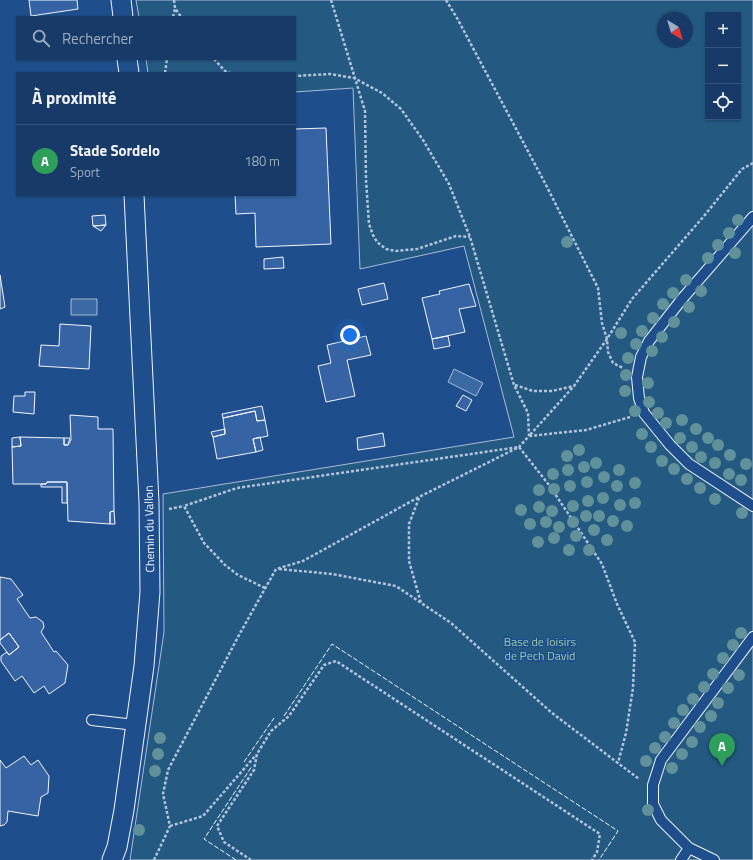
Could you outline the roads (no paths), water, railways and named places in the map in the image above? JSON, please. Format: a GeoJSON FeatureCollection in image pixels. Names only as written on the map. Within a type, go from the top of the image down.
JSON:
{"type":"FeatureCollection","features":[{"type":"Feature","properties":{"kind":"street"},"geometry":{"type":"LineString","coordinates":[[120,0],[123,16]]}},
{"type":"Feature","properties":{"kind":"street"},"geometry":{"type":"LineString","coordinates":[[127,60],[129,72]]}},
{"type":"Feature","properties":{"kind":"street","name":"Chemin du Vallon"},"geometry":{"type":"LineString","coordinates":[[112,860],[124,810],[144,666],[150,592],[149,502],[134,196]]}},
{"type":"Feature","properties":{"kind":"lane"},"geometry":{"type":"LineString","coordinates":[[753,217],[682,299],[649,341],[641,357],[636,377],[639,398],[644,413],[670,445],[689,464],[753,506]]}},
{"type":"Feature","properties":{"kind":"lane"},"geometry":{"type":"LineString","coordinates":[[714,860],[688,848],[661,820],[653,804],[653,785],[661,760],[753,637]]}},
{"type":"Feature","properties":{"kind":"lane"},"geometry":{"type":"LineString","coordinates":[[92,720],[135,725]]}},
{"type":"Feature","properties":{"kind":"lane"},"geometry":{"type":"LineString","coordinates":[[681,860],[688,848]]}},
{"type":"Feature","properties":{"kind":"place","name":"Stade Sordelo"},"geometry":{"type":"Point","coordinates":[722,766]}},
{"type":"Feature","properties":{"kind":"park label","name":"Base de loisirs de Pech David"},"geometry":{"type":"Point","coordinates":[540,648]}}]}
